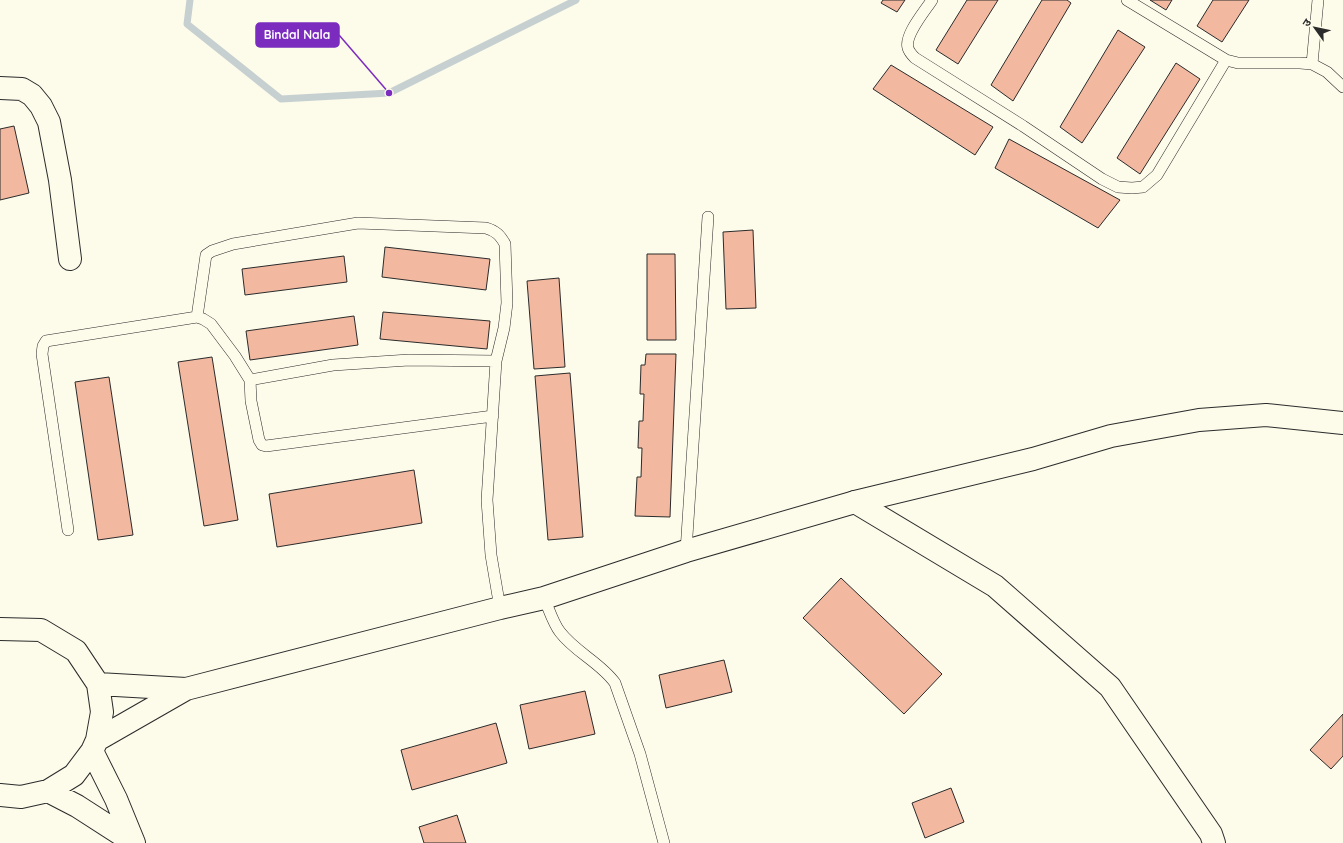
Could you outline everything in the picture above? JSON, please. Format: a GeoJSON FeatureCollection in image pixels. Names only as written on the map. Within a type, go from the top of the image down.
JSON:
{"type":"FeatureCollection","features":[{"type":"Feature","properties":{"kind":"street"},"geometry":{"type":"LineString","coordinates":[[0,88],[22,89],[32,95],[41,106],[49,122],[60,180],[70,259]]}},
{"type":"Feature","properties":{"kind":"street"},"geometry":{"type":"LineString","coordinates":[[0,795],[20,797],[48,792],[74,775],[95,746],[186,689],[544,598],[686,551],[854,502],[1033,459],[1111,436],[1199,420],[1266,415],[1343,423]]}},
{"type":"Feature","properties":{"kind":"street"},"geometry":{"type":"LineString","coordinates":[[854,502],[995,586],[1110,687],[1211,834],[1214,843]]}},
{"type":"Feature","properties":{"kind":"street"},"geometry":{"type":"LineString","coordinates":[[0,628],[41,630],[76,651],[98,684],[102,712],[95,746],[134,842]]}},
{"type":"Feature","properties":{"kind":"street"},"geometry":{"type":"LineString","coordinates":[[98,684],[186,689]]}},
{"type":"Feature","properties":{"kind":"street"},"geometry":{"type":"LineString","coordinates":[[48,792],[77,806],[134,842]]}},
{"type":"Feature","properties":{"kind":"lane"},"geometry":{"type":"LineString","coordinates":[[932,0],[907,42],[908,50],[915,58],[1023,126],[1102,179],[1118,187],[1142,187],[1157,175],[1226,60]]}},
{"type":"Feature","properties":{"kind":"lane"},"geometry":{"type":"LineString","coordinates":[[1127,0],[1226,60],[1238,63],[1312,64],[1327,72],[1343,87]]}},
{"type":"Feature","properties":{"kind":"lane"},"geometry":{"type":"LineString","coordinates":[[1312,64],[1318,0]]}},
{"type":"Feature","properties":{"kind":"lane"},"geometry":{"type":"LineString","coordinates":[[686,551],[708,217]]}},
{"type":"Feature","properties":{"kind":"lane"},"geometry":{"type":"LineString","coordinates":[[197,317],[206,255],[212,250],[234,244],[358,224],[486,228],[495,231],[505,244],[507,303],[504,328],[496,361],[487,500],[491,555],[500,608]]}},
{"type":"Feature","properties":{"kind":"lane"},"geometry":{"type":"LineString","coordinates":[[68,530],[42,354],[43,346],[46,341],[197,317],[203,319],[211,324],[235,356],[250,380],[251,401],[259,440],[262,445],[266,446],[493,416]]}},
{"type":"Feature","properties":{"kind":"lane"},"geometry":{"type":"LineString","coordinates":[[250,380],[341,365],[409,360],[496,361]]}},
{"type":"Feature","properties":{"kind":"lane"},"geometry":{"type":"LineString","coordinates":[[544,598],[559,631],[584,656],[609,674],[615,683],[640,754],[664,843]]}},
{"type":"Feature","properties":{"kind":"building"},"geometry":{"type":"Polygon","coordinates":[[[883,0],[905,0],[897,12],[881,3],[883,0]]]}},
{"type":"Feature","properties":{"kind":"building"},"geometry":{"type":"Polygon","coordinates":[[[967,0],[998,0],[958,64],[936,50],[967,0]]]}},
{"type":"Feature","properties":{"kind":"building"},"geometry":{"type":"Polygon","coordinates":[[[1042,0],[1067,0],[1071,3],[1013,101],[991,85],[1042,0]]]}},
{"type":"Feature","properties":{"kind":"building"},"geometry":{"type":"Polygon","coordinates":[[[1150,0],[1172,0],[1166,10],[1150,0]]]}},
{"type":"Feature","properties":{"kind":"building"},"geometry":{"type":"Polygon","coordinates":[[[1213,0],[1249,0],[1222,42],[1197,26],[1213,0]]]}},
{"type":"Feature","properties":{"kind":"building"},"geometry":{"type":"Polygon","coordinates":[[[1118,30],[1145,47],[1082,143],[1060,127],[1118,30]]]}},
{"type":"Feature","properties":{"kind":"building"},"geometry":{"type":"Polygon","coordinates":[[[1176,63],[1200,79],[1140,174],[1117,158],[1176,63]]]}},
{"type":"Feature","properties":{"kind":"building"},"geometry":{"type":"Polygon","coordinates":[[[891,65],[993,127],[975,155],[873,89],[891,65]]]}},
{"type":"Feature","properties":{"kind":"building"},"geometry":{"type":"Polygon","coordinates":[[[14,126],[29,193],[0,200],[0,129],[14,126]]]}},
{"type":"Feature","properties":{"kind":"building"},"geometry":{"type":"Polygon","coordinates":[[[1009,139],[1120,200],[1098,228],[995,168],[1009,139]]]}},
{"type":"Feature","properties":{"kind":"building"},"geometry":{"type":"Polygon","coordinates":[[[753,230],[756,308],[726,309],[723,232],[753,230]]]}},
{"type":"Feature","properties":{"kind":"building"},"geometry":{"type":"Polygon","coordinates":[[[385,247],[490,259],[486,290],[382,277],[385,247]]]}},
{"type":"Feature","properties":{"kind":"building"},"geometry":{"type":"Polygon","coordinates":[[[647,254],[675,254],[676,340],[647,340],[647,254]]]}},
{"type":"Feature","properties":{"kind":"building"},"geometry":{"type":"Polygon","coordinates":[[[344,256],[347,282],[245,295],[242,269],[344,256]]]}},
{"type":"Feature","properties":{"kind":"building"},"geometry":{"type":"Polygon","coordinates":[[[559,278],[565,367],[534,369],[527,281],[559,278]]]}},
{"type":"Feature","properties":{"kind":"building"},"geometry":{"type":"Polygon","coordinates":[[[383,312],[490,321],[487,349],[380,339],[383,312]]]}},
{"type":"Feature","properties":{"kind":"building"},"geometry":{"type":"Polygon","coordinates":[[[354,316],[358,345],[250,360],[246,331],[354,316]]]}},
{"type":"Feature","properties":{"kind":"building"},"geometry":{"type":"Polygon","coordinates":[[[646,354],[676,354],[670,517],[635,516],[637,477],[641,477],[642,448],[638,448],[639,421],[643,421],[644,394],[640,394],[641,365],[645,365],[646,354]]]}},
{"type":"Feature","properties":{"kind":"building"},"geometry":{"type":"Polygon","coordinates":[[[212,357],[238,520],[204,526],[178,362],[212,357]]]}},
{"type":"Feature","properties":{"kind":"building"},"geometry":{"type":"Polygon","coordinates":[[[570,373],[583,537],[548,540],[535,376],[570,373]]]}},
{"type":"Feature","properties":{"kind":"building"},"geometry":{"type":"Polygon","coordinates":[[[109,377],[133,535],[98,540],[75,382],[109,377]]]}},
{"type":"Feature","properties":{"kind":"building"},"geometry":{"type":"Polygon","coordinates":[[[414,470],[422,523],[277,547],[269,494],[414,470]]]}},
{"type":"Feature","properties":{"kind":"building"},"geometry":{"type":"Polygon","coordinates":[[[841,578],[942,674],[904,714],[803,618],[841,578]]]}},
{"type":"Feature","properties":{"kind":"building"},"geometry":{"type":"Polygon","coordinates":[[[724,660],[732,692],[666,708],[659,675],[724,660]]]}},
{"type":"Feature","properties":{"kind":"building"},"geometry":{"type":"Polygon","coordinates":[[[585,691],[595,734],[529,749],[520,705],[585,691]]]}},
{"type":"Feature","properties":{"kind":"building"},"geometry":{"type":"Polygon","coordinates":[[[1343,714],[1343,756],[1331,769],[1310,750],[1343,714]]]}},
{"type":"Feature","properties":{"kind":"building"},"geometry":{"type":"Polygon","coordinates":[[[496,723],[507,763],[412,790],[401,750],[496,723]]]}},
{"type":"Feature","properties":{"kind":"building"},"geometry":{"type":"Polygon","coordinates":[[[951,788],[964,822],[925,838],[912,803],[951,788]]]}},
{"type":"Feature","properties":{"kind":"building"},"geometry":{"type":"Polygon","coordinates":[[[457,815],[466,843],[424,843],[419,827],[457,815]]]}},
{"type":"Feature","properties":{"kind":"waterway"},"geometry":{"type":"LineString","coordinates":[[190,0],[187,24],[281,99],[389,93],[576,0]]}},
{"type":"Feature","properties":{"kind":"place","name":"Bindal Nala"},"geometry":{"type":"Point","coordinates":[389,93]}}]}
